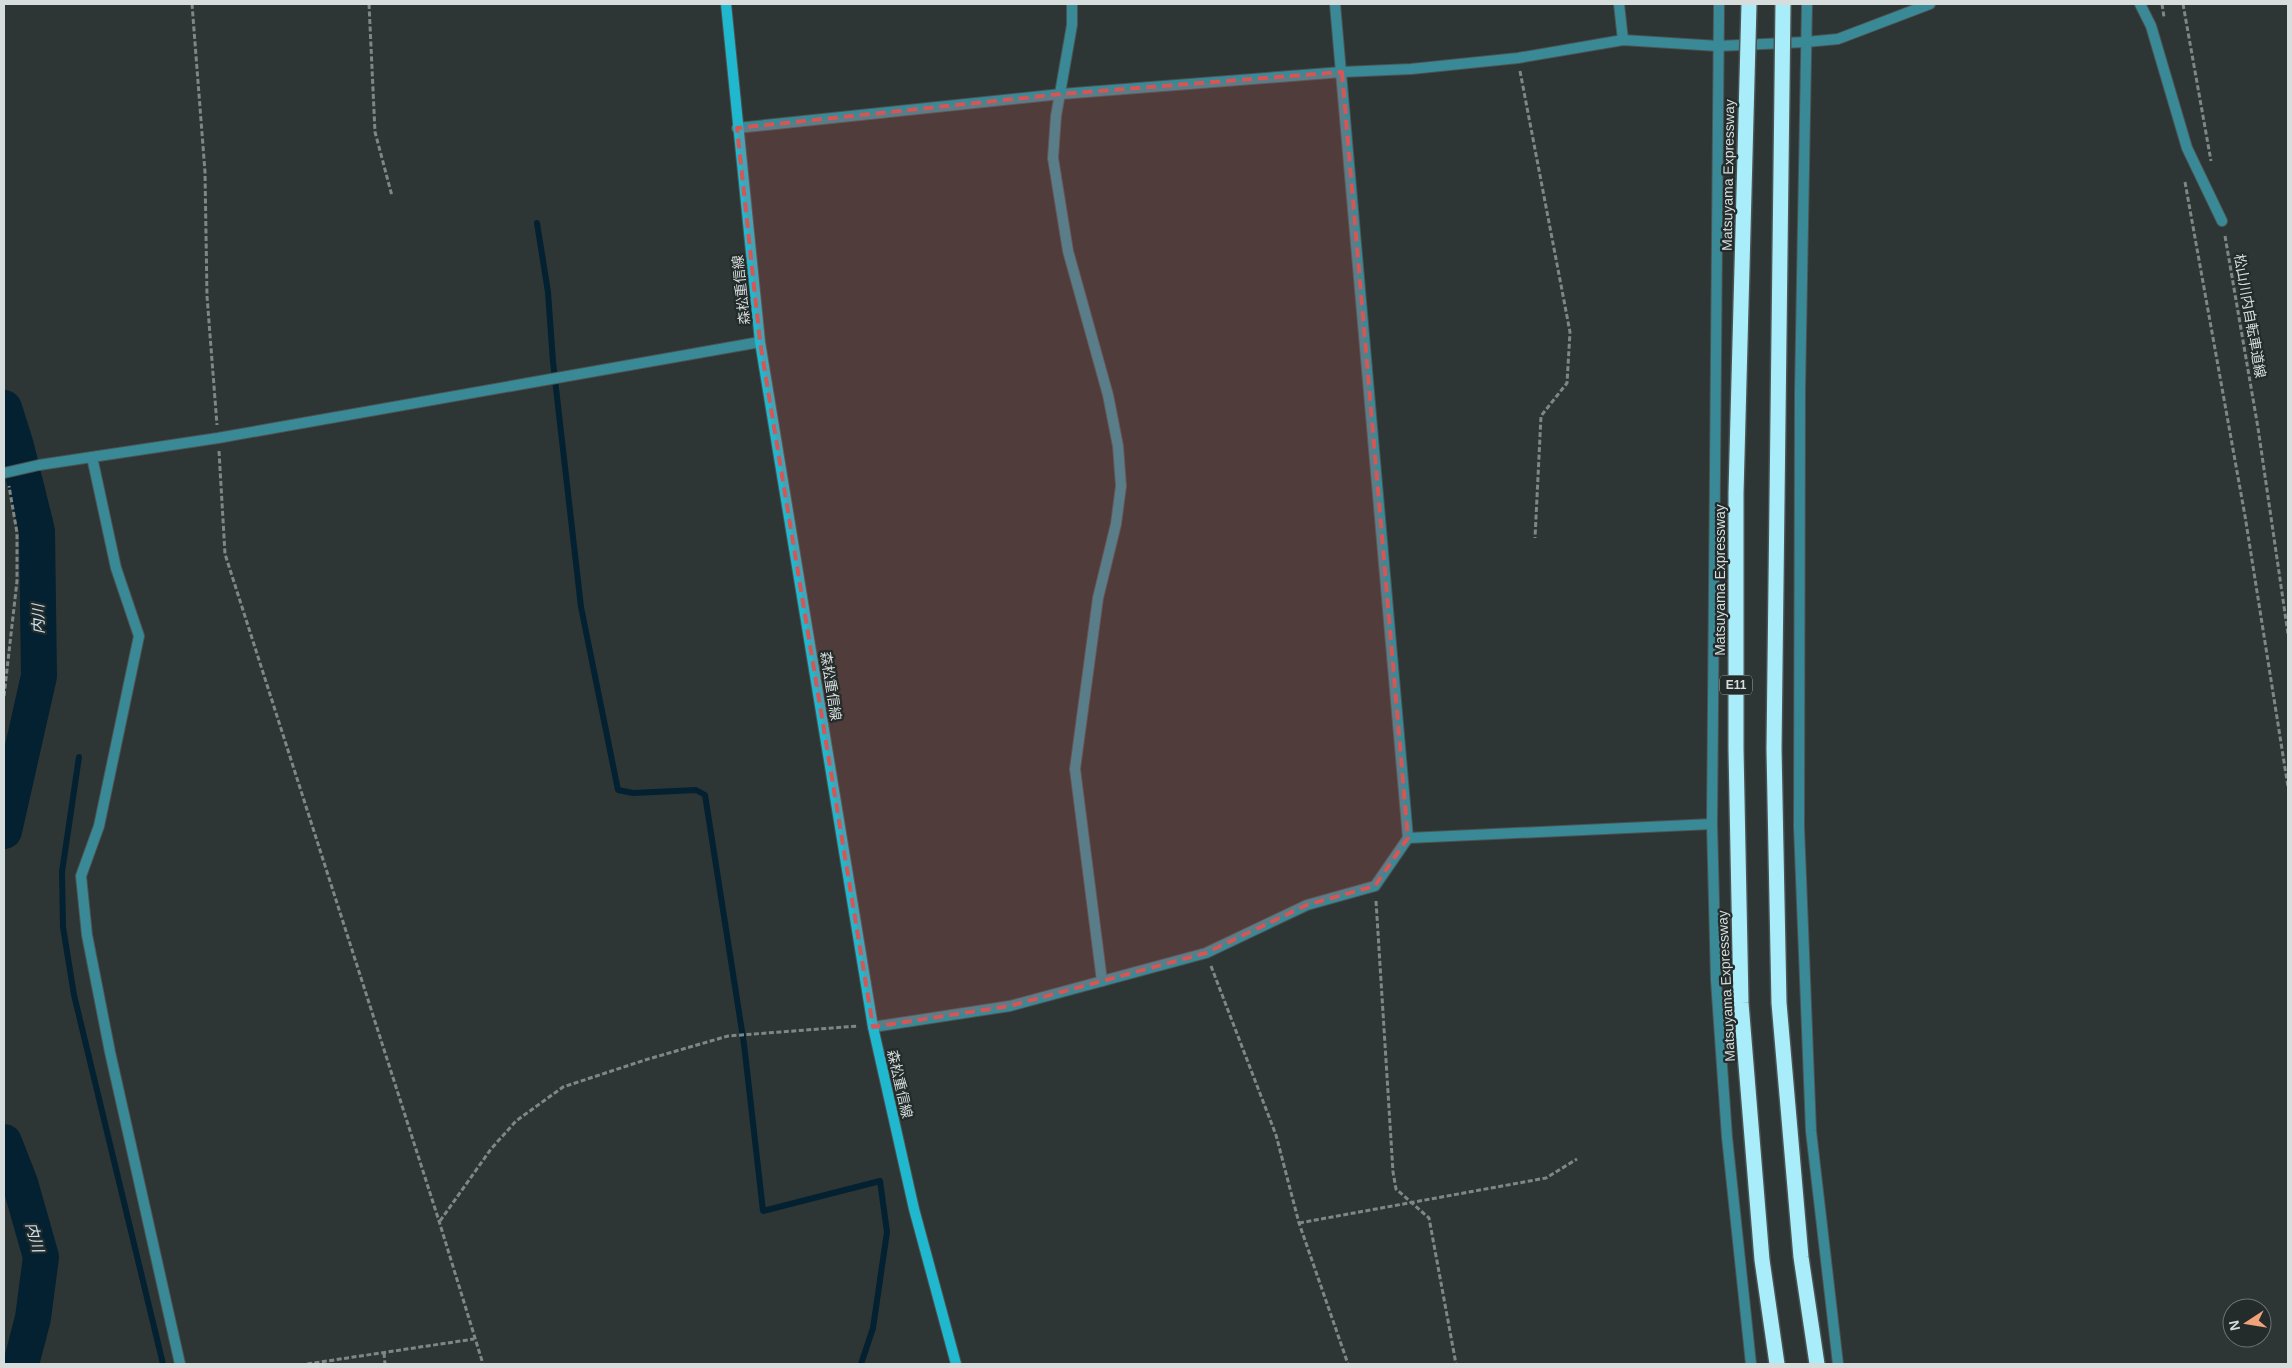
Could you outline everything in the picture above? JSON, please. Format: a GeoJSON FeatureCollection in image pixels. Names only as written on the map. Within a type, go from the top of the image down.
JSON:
{"type":"FeatureCollection","features":[{"type":"Feature","properties":{"kind":"highway","name":"Matsuyama Expressway"},"geometry":{"type":"LineString","coordinates":[[1748,4],[1736,493],[1736,749],[1741,1003],[1762,1260],[1777,1364]]}},
{"type":"Feature","properties":{"kind":"highway"},"geometry":{"type":"LineString","coordinates":[[1783,4],[1774,749],[1779,984],[1801,1257],[1816,1364]]}},
{"type":"Feature","properties":{"kind":"main road","name":"森松重信線"},"geometry":{"type":"LineString","coordinates":[[726,4],[760,342],[873,1027],[914,1210],[956,1364]]}},
{"type":"Feature","properties":{"kind":"street"},"geometry":{"type":"LineString","coordinates":[[1072,4],[1072,26],[1056,116],[1053,158],[1068,251],[1108,395],[1118,446],[1121,486],[1116,524],[1098,598],[1075,769],[1102,981]]}},
{"type":"Feature","properties":{"kind":"street"},"geometry":{"type":"LineString","coordinates":[[873,1027],[1010,1006],[1206,953],[1307,905],[1375,886],[1408,838],[1335,4]]}},
{"type":"Feature","properties":{"kind":"street"},"geometry":{"type":"LineString","coordinates":[[1619,4],[1623,40]]}},
{"type":"Feature","properties":{"kind":"street"},"geometry":{"type":"LineString","coordinates":[[1719,4],[1712,824],[1716,980],[1727,1137],[1751,1364]]}},
{"type":"Feature","properties":{"kind":"street"},"geometry":{"type":"LineString","coordinates":[[1807,4],[1800,390],[1799,827],[1811,1131],[1838,1364]]}},
{"type":"Feature","properties":{"kind":"street"},"geometry":{"type":"LineString","coordinates":[[737,128],[1061,94],[1342,72],[1411,69],[1518,58],[1623,40],[1718,46],[1838,39],[1930,4]]}},
{"type":"Feature","properties":{"kind":"street"},"geometry":{"type":"LineString","coordinates":[[2140,4],[2151,26],[2187,148],[2222,221]]}},
{"type":"Feature","properties":{"kind":"street"},"geometry":{"type":"LineString","coordinates":[[7,475],[39,465],[218,438],[760,342]]}},
{"type":"Feature","properties":{"kind":"street"},"geometry":{"type":"LineString","coordinates":[[92,457],[116,568],[139,636],[99,826],[82,876],[86,925],[110,1052],[180,1364]]}},
{"type":"Feature","properties":{"kind":"street"},"geometry":{"type":"LineString","coordinates":[[1408,838],[1712,824]]}},
{"type":"Feature","properties":{"kind":"path"},"geometry":{"type":"LineString","coordinates":[[192,4],[205,172],[207,296],[225,554],[483,1364]]}},
{"type":"Feature","properties":{"kind":"path"},"geometry":{"type":"LineString","coordinates":[[368,4],[374,132],[392,196]]}},
{"type":"Feature","properties":{"kind":"path"},"geometry":{"type":"LineString","coordinates":[[2162,4],[2165,22]]}},
{"type":"Feature","properties":{"kind":"path"},"geometry":{"type":"LineString","coordinates":[[2183,4],[2212,164]]}},
{"type":"Feature","properties":{"kind":"path"},"geometry":{"type":"LineString","coordinates":[[1518,58],[1570,332],[1567,383],[1541,416],[1535,538]]}},
{"type":"Feature","properties":{"kind":"path"},"geometry":{"type":"LineString","coordinates":[[2184,174],[2244,516],[2288,787]]}},
{"type":"Feature","properties":{"kind":"path","name":"松山川内自転車道線"},"geometry":{"type":"LineString","coordinates":[[2222,221],[2258,428],[2288,634]]}},
{"type":"Feature","properties":{"kind":"path"},"geometry":{"type":"LineString","coordinates":[[4,696],[17,581],[17,532],[7,475]]}},
{"type":"Feature","properties":{"kind":"path"},"geometry":{"type":"LineString","coordinates":[[1375,886],[1393,1172],[1396,1188],[1409,1202],[1429,1218],[1456,1364]]}},
{"type":"Feature","properties":{"kind":"path"},"geometry":{"type":"LineString","coordinates":[[1206,953],[1276,1135],[1299,1223],[1348,1364]]}},
{"type":"Feature","properties":{"kind":"path"},"geometry":{"type":"LineString","coordinates":[[439,1221],[491,1149],[516,1121],[563,1087],[626,1065],[728,1036],[855,1025],[873,1027]]}},
{"type":"Feature","properties":{"kind":"path"},"geometry":{"type":"LineString","coordinates":[[1299,1223],[1546,1178],[1577,1159]]}},
{"type":"Feature","properties":{"kind":"path"},"geometry":{"type":"LineString","coordinates":[[307,1364],[474,1339]]}},
{"type":"Feature","properties":{"kind":"path"},"geometry":{"type":"LineString","coordinates":[[384,1353],[385,1364]]}},
{"type":"Feature","properties":{"kind":"highlighted area"},"geometry":{"type":"Polygon","coordinates":[[[1342,72],[1408,838],[1375,886],[1307,905],[1206,953],[1010,1006],[873,1027],[760,342],[737,128],[1061,94],[1342,72]]]}},
{"type":"Feature","properties":{"kind":"waterway"},"geometry":{"type":"LineString","coordinates":[[537,223],[548,292],[553,362],[581,607],[618,790],[633,793],[696,790],[705,795],[744,1044],[763,1211],[880,1181],[887,1232],[873,1328],[861,1364]]}},
{"type":"Feature","properties":{"kind":"waterway","name":"内川"},"geometry":{"type":"LineString","coordinates":[[4,408],[16,446],[37,531],[39,676],[4,831]]}},
{"type":"Feature","properties":{"kind":"waterway"},"geometry":{"type":"LineString","coordinates":[[79,757],[62,872],[63,927],[74,995],[163,1364]]}},
{"type":"Feature","properties":{"kind":"waterway","name":"内川"},"geometry":{"type":"LineString","coordinates":[[4,1142],[20,1183],[41,1257],[33,1318],[21,1364]]}}]}
